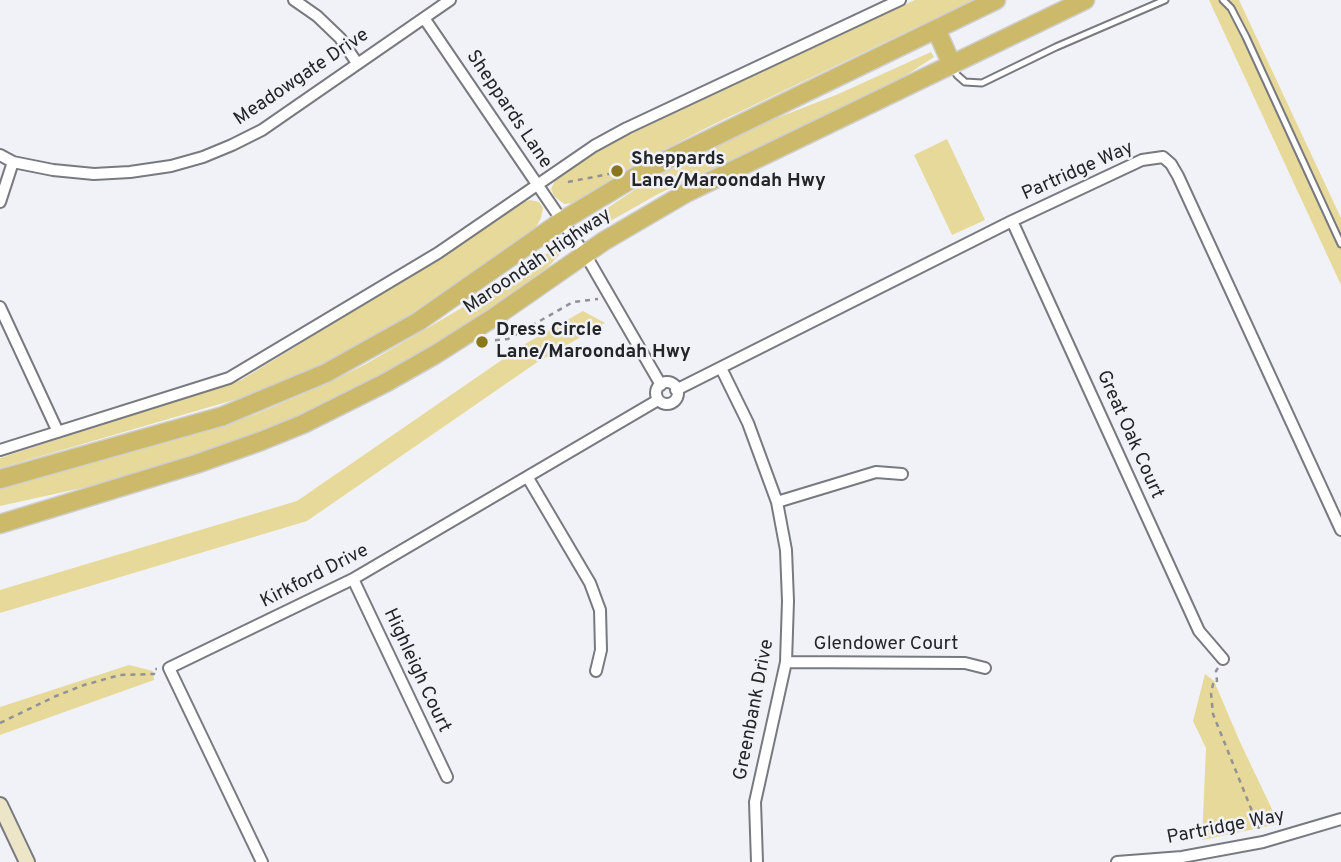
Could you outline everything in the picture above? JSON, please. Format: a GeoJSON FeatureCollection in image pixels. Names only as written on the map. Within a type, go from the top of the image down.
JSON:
{"type":"FeatureCollection","features":[{"type":"Feature","properties":{"kind":"highway","name":"Maroondah Highway"},"geometry":{"type":"LineString","coordinates":[[0,479],[223,416],[296,387],[379,345],[419,321],[562,221],[648,169],[996,0]]}},
{"type":"Feature","properties":{"kind":"highway","name":"Maroondah Highway"},"geometry":{"type":"LineString","coordinates":[[4,523],[208,460],[303,424],[436,354],[585,254],[695,188],[1085,0]]}},
{"type":"Feature","properties":{"kind":"highway"},"geometry":{"type":"LineString","coordinates":[[936,29],[952,65]]}},
{"type":"Feature","properties":{"kind":"main road"},"geometry":{"type":"LineString","coordinates":[[0,805],[23,861]]}},
{"type":"Feature","properties":{"kind":"street"},"geometry":{"type":"LineString","coordinates":[[294,0],[317,16],[340,38],[357,64]]}},
{"type":"Feature","properties":{"kind":"street","name":"Meadowgate Drive"},"geometry":{"type":"LineString","coordinates":[[0,155],[13,162],[94,174],[171,166],[203,157],[262,130],[450,0]]}},
{"type":"Feature","properties":{"kind":"street"},"geometry":{"type":"LineString","coordinates":[[0,450],[229,378],[438,253],[594,146],[900,0]]}},
{"type":"Feature","properties":{"kind":"street","name":"Sheppards Lane"},"geometry":{"type":"LineString","coordinates":[[424,18],[585,254],[661,385]]}},
{"type":"Feature","properties":{"kind":"street","name":"Partridge Way"},"geometry":{"type":"LineString","coordinates":[[676,390],[1012,221],[1142,160],[1163,157],[1171,164],[1341,530]]}},
{"type":"Feature","properties":{"kind":"street"},"geometry":{"type":"LineString","coordinates":[[0,202],[13,162]]}},
{"type":"Feature","properties":{"kind":"street","name":"Great Oak Court"},"geometry":{"type":"LineString","coordinates":[[1012,221],[1199,631],[1223,659]]}},
{"type":"Feature","properties":{"kind":"street"},"geometry":{"type":"LineString","coordinates":[[0,307],[58,432]]}},
{"type":"Feature","properties":{"kind":"street","name":"Greenbank Drive"},"geometry":{"type":"LineString","coordinates":[[721,368],[748,423],[777,502],[786,550],[789,601],[786,662],[755,802],[756,862]]}},
{"type":"Feature","properties":{"kind":"street"},"geometry":{"type":"LineString","coordinates":[[670,383],[676,390],[677,396],[673,402],[664,404],[658,400],[656,390],[661,385],[670,383]]}},
{"type":"Feature","properties":{"kind":"street","name":"Kirkford Drive"},"geometry":{"type":"LineString","coordinates":[[169,668],[353,579],[658,400]]}},
{"type":"Feature","properties":{"kind":"street"},"geometry":{"type":"LineString","coordinates":[[777,502],[876,472],[902,474]]}},
{"type":"Feature","properties":{"kind":"street"},"geometry":{"type":"LineString","coordinates":[[528,478],[590,583],[600,610],[601,650],[596,671]]}},
{"type":"Feature","properties":{"kind":"street","name":"Highleigh Court"},"geometry":{"type":"LineString","coordinates":[[353,579],[447,777]]}},
{"type":"Feature","properties":{"kind":"street","name":"Glendower Court"},"geometry":{"type":"LineString","coordinates":[[786,662],[965,663],[985,668]]}},
{"type":"Feature","properties":{"kind":"street"},"geometry":{"type":"LineString","coordinates":[[169,668],[262,862]]}},
{"type":"Feature","properties":{"kind":"street","name":"Partridge Way"},"geometry":{"type":"LineString","coordinates":[[1117,862],[1183,860],[1263,842],[1341,819]]}},
{"type":"Feature","properties":{"kind":"street"},"geometry":{"type":"LineString","coordinates":[[756,862],[767,862]]}},
{"type":"Feature","properties":{"kind":"lane"},"geometry":{"type":"LineString","coordinates":[[952,65],[957,75],[965,82],[982,83],[1056,47],[1165,0]]}},
{"type":"Feature","properties":{"kind":"lane"},"geometry":{"type":"LineString","coordinates":[[1223,0],[1231,8],[1246,37],[1341,244]]}},
{"type":"Feature","properties":{"kind":"path"},"geometry":{"type":"LineString","coordinates":[[568,182],[617,171]]}},
{"type":"Feature","properties":{"kind":"path"},"geometry":{"type":"LineString","coordinates":[[482,342],[509,339],[571,303],[594,301],[608,294]]}},
{"type":"Feature","properties":{"kind":"path"},"geometry":{"type":"LineString","coordinates":[[1223,659],[1216,671],[1217,681],[1214,680],[1210,702],[1263,842]]}},
{"type":"Feature","properties":{"kind":"path"},"geometry":{"type":"LineString","coordinates":[[0,723],[84,685],[120,675],[154,674],[154,669],[169,668]]}},
{"type":"Feature","properties":{"kind":"shaded area"},"geometry":{"type":"Polygon","coordinates":[[[915,0],[973,0],[708,127],[629,168],[574,203],[564,204],[554,196],[551,189],[555,180],[609,144],[915,0]]]}},
{"type":"Feature","properties":{"kind":"shaded area"},"geometry":{"type":"Polygon","coordinates":[[[1209,0],[1239,0],[1341,218],[1341,285],[1209,0]]]}},
{"type":"Feature","properties":{"kind":"shaded area"},"geometry":{"type":"Polygon","coordinates":[[[931,52],[934,57],[891,85],[658,194],[598,228],[591,219],[648,181],[716,147],[769,121],[836,95],[931,52]]]}},
{"type":"Feature","properties":{"kind":"shaded area"},"geometry":{"type":"Polygon","coordinates":[[[947,139],[985,220],[952,235],[914,155],[947,139]]]}},
{"type":"Feature","properties":{"kind":"shaded area"},"geometry":{"type":"Polygon","coordinates":[[[530,200],[539,202],[543,208],[536,227],[425,305],[318,367],[251,395],[0,468],[0,458],[241,380],[461,245],[521,203],[530,200]]]}},
{"type":"Feature","properties":{"kind":"shaded area"},"geometry":{"type":"Polygon","coordinates":[[[561,251],[560,254],[540,276],[436,347],[343,397],[251,438],[169,465],[100,484],[0,506],[0,488],[208,430],[256,414],[326,384],[366,364],[482,296],[543,255],[561,251]]]}},
{"type":"Feature","properties":{"kind":"shaded area"},"geometry":{"type":"Polygon","coordinates":[[[583,311],[605,323],[536,363],[307,521],[0,613],[0,590],[297,501],[525,344],[583,311]]]}},
{"type":"Feature","properties":{"kind":"shaded area"},"geometry":{"type":"Polygon","coordinates":[[[129,665],[153,671],[154,680],[0,735],[0,707],[129,665]]]}},
{"type":"Feature","properties":{"kind":"shaded area"},"geometry":{"type":"Polygon","coordinates":[[[1205,674],[1214,681],[1279,824],[1202,840],[1206,748],[1193,721],[1205,674]]]}},
{"type":"Feature","properties":{"kind":"place","name":"Sheppards Lane/Maroondah Hwy"},"geometry":{"type":"Point","coordinates":[617,171]}},
{"type":"Feature","properties":{"kind":"place","name":"Dress Circle Lane/Maroondah Hwy"},"geometry":{"type":"Point","coordinates":[482,342]}}]}
